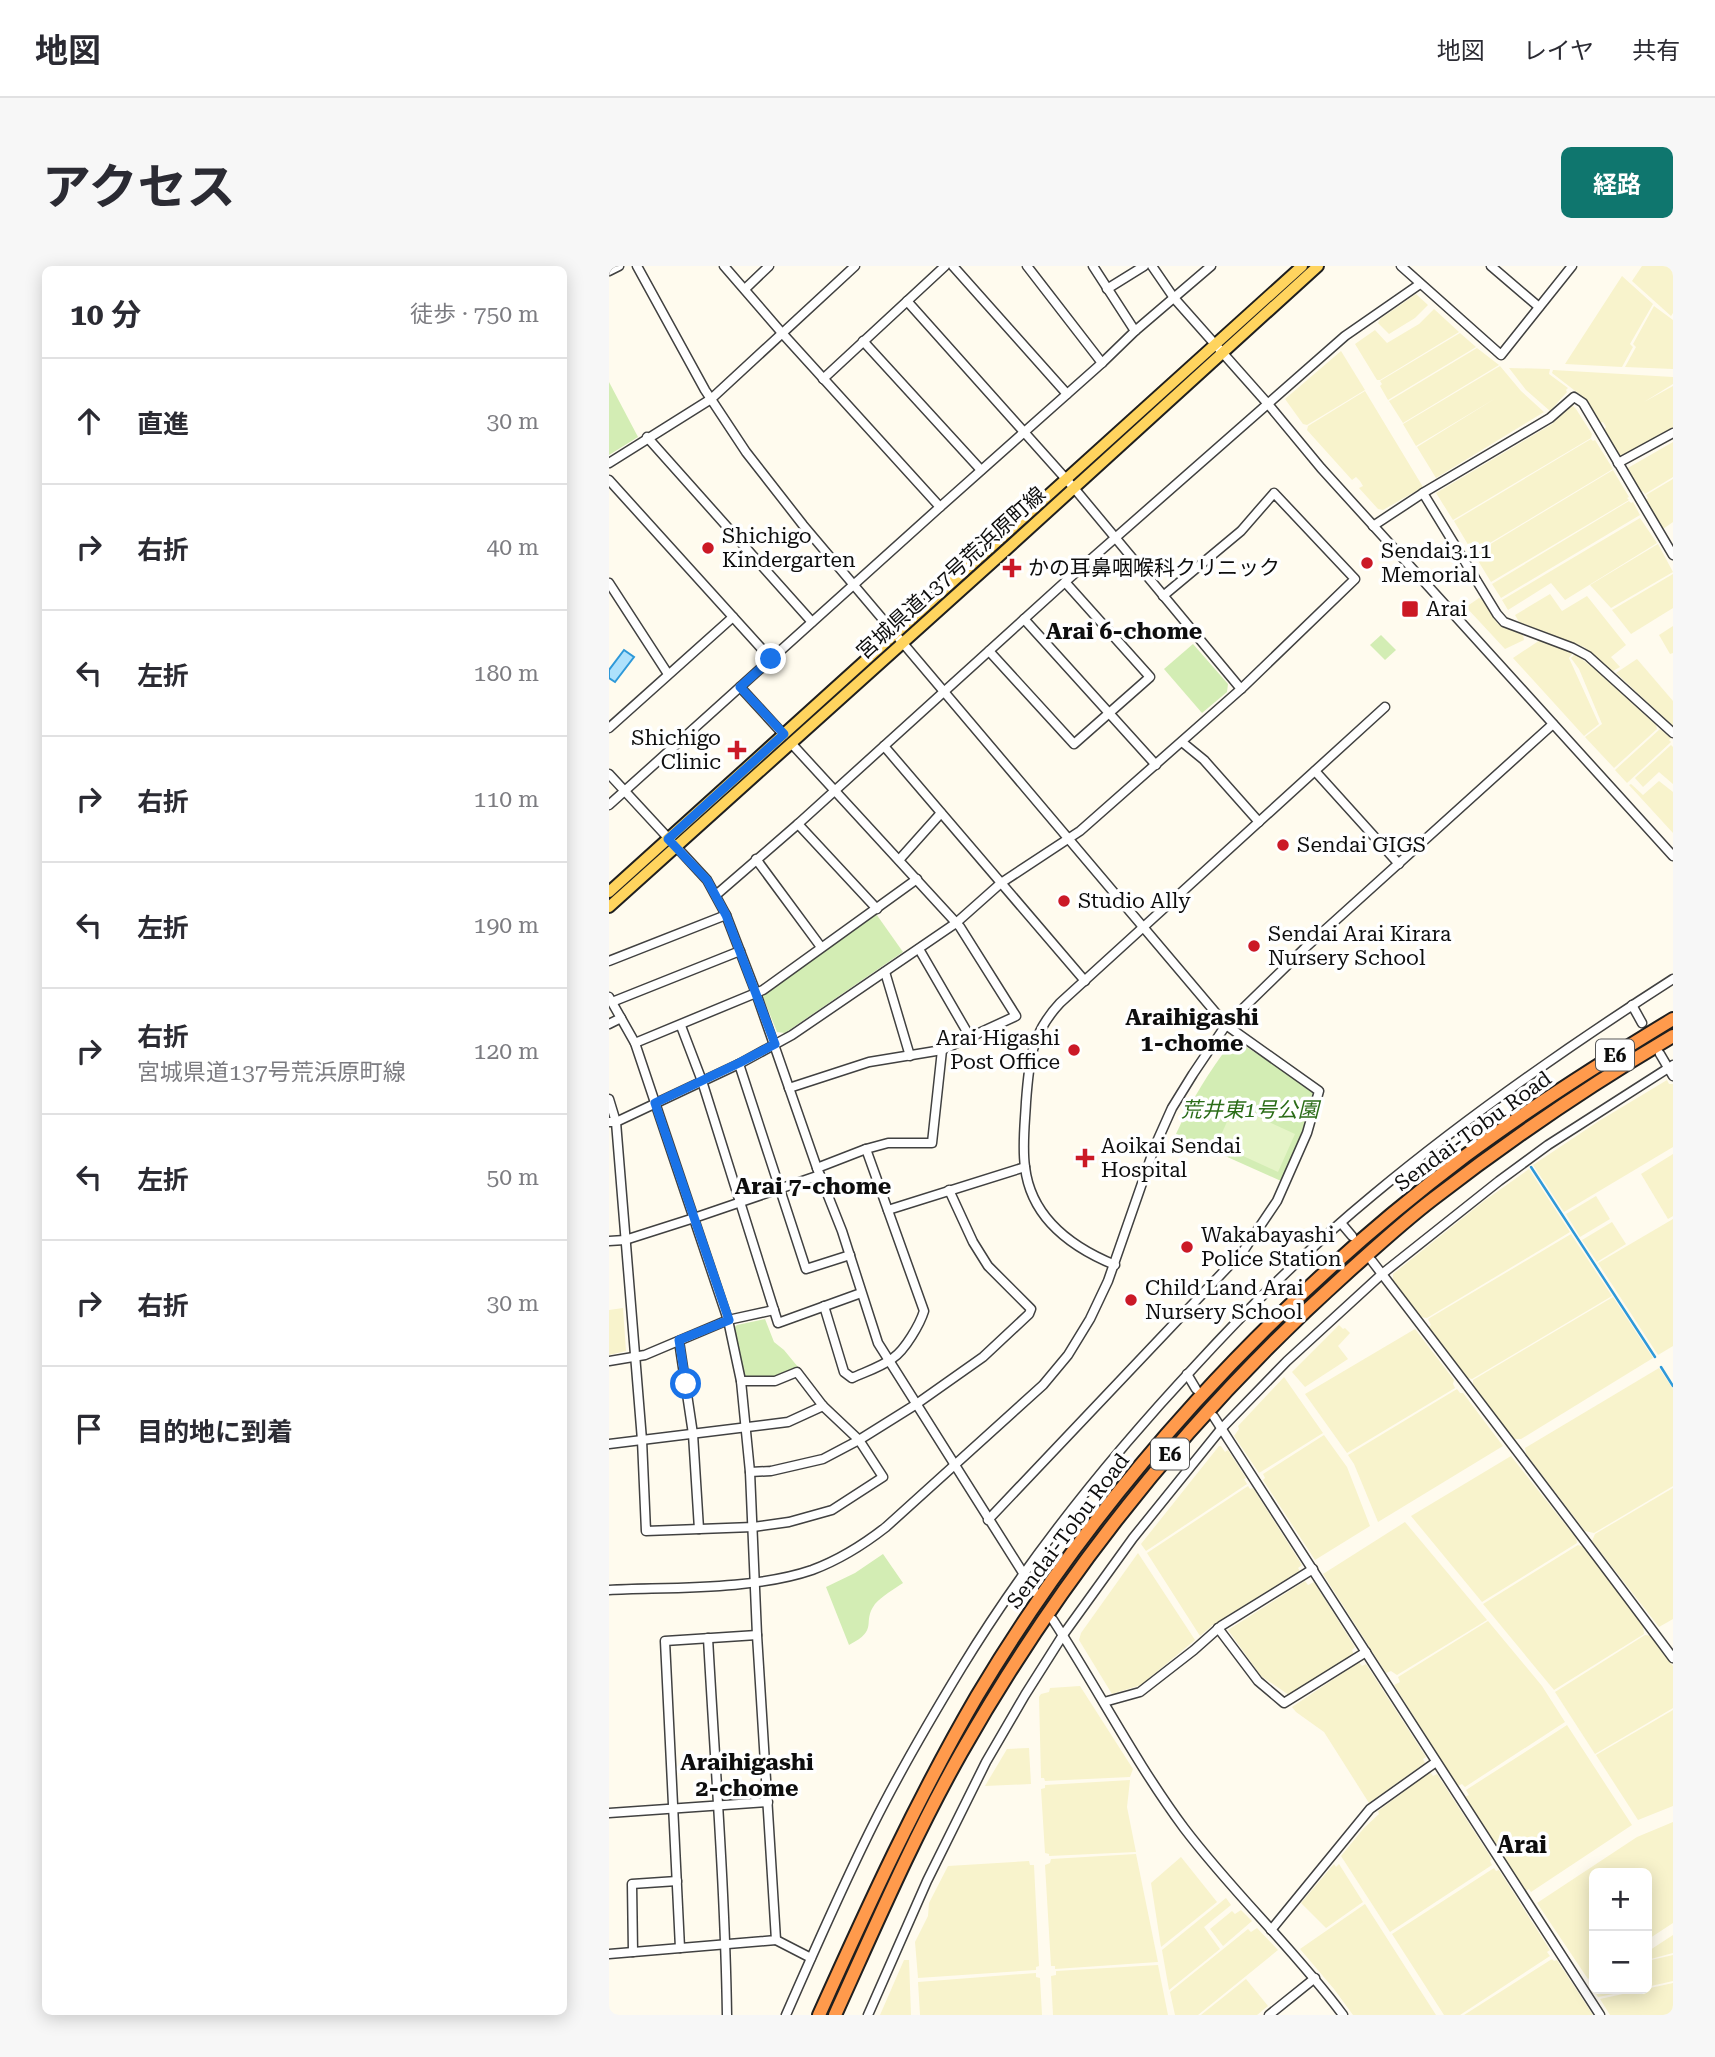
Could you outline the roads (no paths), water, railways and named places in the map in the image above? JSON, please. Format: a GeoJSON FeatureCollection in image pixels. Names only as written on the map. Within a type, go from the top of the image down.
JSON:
{"type":"FeatureCollection","features":[{"type":"Feature","properties":{"kind":"highway"},"geometry":{"type":"LineString","coordinates":[[1557,1092],[1673,1009]]}},
{"type":"Feature","properties":{"kind":"highway","name":"Sendai-Tobu Road"},"geometry":{"type":"LineString","coordinates":[[820,2015],[909,1820],[979,1693],[1032,1611],[1128,1480],[1208,1387],[1299,1296],[1380,1224],[1512,1122],[1673,1019]]}},
{"type":"Feature","properties":{"kind":"highway","name":"Sendai-Tobu Road"},"geometry":{"type":"LineString","coordinates":[[835,2015],[921,1827],[992,1701],[1081,1567],[1182,1440],[1266,1349],[1431,1200],[1543,1119],[1673,1036]]}},
{"type":"Feature","properties":{"kind":"main road","name":"宮城県道137号荒浜原町線"},"geometry":{"type":"LineString","coordinates":[[1220,349],[1302,266]]}},
{"type":"Feature","properties":{"kind":"main road","name":"宮城県道137号荒浜原町線"},"geometry":{"type":"LineString","coordinates":[[609,907],[672,843],[787,738],[1220,349],[1318,266]]}},
{"type":"Feature","properties":{"kind":"main road","name":"宮城県道137号荒浜原町線"},"geometry":{"type":"LineString","coordinates":[[609,892],[672,843]]}},
{"type":"Feature","properties":{"kind":"street"},"geometry":{"type":"LineString","coordinates":[[609,271],[619,266]]}},
{"type":"Feature","properties":{"kind":"street"},"geometry":{"type":"LineString","coordinates":[[637,266],[745,452],[853,584],[1226,1025],[1319,1091],[1307,1133],[1277,1201],[1244,1250],[988,1520]]}},
{"type":"Feature","properties":{"kind":"street"},"geometry":{"type":"LineString","coordinates":[[724,266],[940,507]]}},
{"type":"Feature","properties":{"kind":"street"},"geometry":{"type":"LineString","coordinates":[[745,289],[769,266]]}},
{"type":"Feature","properties":{"kind":"street"},"geometry":{"type":"LineString","coordinates":[[609,463],[712,398],[855,266]]}},
{"type":"Feature","properties":{"kind":"street"},"geometry":{"type":"LineString","coordinates":[[823,379],[945,266]]}},
{"type":"Feature","properties":{"kind":"street"},"geometry":{"type":"LineString","coordinates":[[953,266],[1067,394]]}},
{"type":"Feature","properties":{"kind":"street"},"geometry":{"type":"LineString","coordinates":[[1027,266],[1102,363]]}},
{"type":"Feature","properties":{"kind":"street"},"geometry":{"type":"LineString","coordinates":[[1093,266],[1135,331]]}},
{"type":"Feature","properties":{"kind":"street"},"geometry":{"type":"LineString","coordinates":[[1107,289],[1144,266]]}},
{"type":"Feature","properties":{"kind":"street"},"geometry":{"type":"LineString","coordinates":[[1152,266],[1174,298],[1321,468],[1673,856]]}},
{"type":"Feature","properties":{"kind":"street"},"geometry":{"type":"LineString","coordinates":[[609,805],[1135,331],[1211,266]]}},
{"type":"Feature","properties":{"kind":"street"},"geometry":{"type":"LineString","coordinates":[[1491,266],[1539,307]]}},
{"type":"Feature","properties":{"kind":"street"},"geometry":{"type":"LineString","coordinates":[[1405,267],[1420,284],[1501,355],[1572,266]]}},
{"type":"Feature","properties":{"kind":"street"},"geometry":{"type":"LineString","coordinates":[[716,895],[799,824],[1065,582],[1345,336],[1420,284]]}},
{"type":"Feature","properties":{"kind":"street"},"geometry":{"type":"LineString","coordinates":[[907,301],[1070,484],[1241,689]]}},
{"type":"Feature","properties":{"kind":"street"},"geometry":{"type":"LineString","coordinates":[[863,341],[981,470]]}},
{"type":"Feature","properties":{"kind":"street"},"geometry":{"type":"LineString","coordinates":[[1373,526],[1423,493],[1550,418],[1574,397],[1583,403],[1673,555]]}},
{"type":"Feature","properties":{"kind":"street"},"geometry":{"type":"LineString","coordinates":[[1618,463],[1673,433]]}},
{"type":"Feature","properties":{"kind":"street"},"geometry":{"type":"LineString","coordinates":[[647,437],[811,622]]}},
{"type":"Feature","properties":{"kind":"street"},"geometry":{"type":"LineString","coordinates":[[609,480],[771,659]]}},
{"type":"Feature","properties":{"kind":"street"},"geometry":{"type":"LineString","coordinates":[[613,1122],[792,1035],[956,923],[1001,883],[1080,831],[1241,689],[1355,579],[1274,493],[1241,531],[1163,596]]}},
{"type":"Feature","properties":{"kind":"street"},"geometry":{"type":"LineString","coordinates":[[1423,493],[1504,622],[1588,656],[1673,733]]}},
{"type":"Feature","properties":{"kind":"street"},"geometry":{"type":"LineString","coordinates":[[989,651],[1074,744],[1150,677],[1065,582]]}},
{"type":"Feature","properties":{"kind":"street"},"geometry":{"type":"LineString","coordinates":[[609,583],[668,674]]}},
{"type":"Feature","properties":{"kind":"street"},"geometry":{"type":"LineString","coordinates":[[609,728],[733,617]]}},
{"type":"Feature","properties":{"kind":"street"},"geometry":{"type":"LineString","coordinates":[[1024,620],[1156,765]]}},
{"type":"Feature","properties":{"kind":"street"},"geometry":{"type":"LineString","coordinates":[[740,687],[956,923],[1016,1016],[942,1050],[869,1062],[789,1088]]}},
{"type":"Feature","properties":{"kind":"street"},"geometry":{"type":"LineString","coordinates":[[1115,1265],[1077,1247],[1054,1229],[1033,1196],[1025,1167],[1027,1086],[1033,1047],[1049,1014],[1385,707]]}},
{"type":"Feature","properties":{"kind":"street"},"geometry":{"type":"LineString","coordinates":[[609,1590],[756,1581],[810,1570],[845,1555],[886,1527],[1043,1385],[1058,1368],[1090,1319],[1115,1265],[1155,1146],[1172,1108],[1226,1025],[1305,948],[1553,724]]}},
{"type":"Feature","properties":{"kind":"street"},"geometry":{"type":"LineString","coordinates":[[1182,742],[1204,760],[1259,822]]}},
{"type":"Feature","properties":{"kind":"street"},"geometry":{"type":"LineString","coordinates":[[884,746],[1084,981]]}},
{"type":"Feature","properties":{"kind":"street"},"geometry":{"type":"LineString","coordinates":[[1315,771],[1399,864]]}},
{"type":"Feature","properties":{"kind":"street"},"geometry":{"type":"LineString","coordinates":[[609,774],[707,880],[716,895],[775,1044],[818,1172],[842,1231],[878,1343],[887,1362],[1035,1592]]}},
{"type":"Feature","properties":{"kind":"street"},"geometry":{"type":"LineString","coordinates":[[899,860],[941,813]]}},
{"type":"Feature","properties":{"kind":"street"},"geometry":{"type":"LineString","coordinates":[[799,824],[877,909]]}},
{"type":"Feature","properties":{"kind":"street"},"geometry":{"type":"LineString","coordinates":[[756,859],[821,947]]}},
{"type":"Feature","properties":{"kind":"street"},"geometry":{"type":"LineString","coordinates":[[635,1043],[681,1026],[772,984],[917,879]]}},
{"type":"Feature","properties":{"kind":"street"},"geometry":{"type":"LineString","coordinates":[[609,961],[726,915]]}},
{"type":"Feature","properties":{"kind":"street"},"geometry":{"type":"LineString","coordinates":[[919,949],[970,1037]]}},
{"type":"Feature","properties":{"kind":"street"},"geometry":{"type":"LineString","coordinates":[[740,951],[611,1000],[635,1043],[729,1320],[741,1381],[750,1472],[776,1940]]}},
{"type":"Feature","properties":{"kind":"street"},"geometry":{"type":"LineString","coordinates":[[885,972],[910,1055]]}},
{"type":"Feature","properties":{"kind":"street"},"geometry":{"type":"LineString","coordinates":[[786,2015],[875,1821],[963,1665],[1023,1575],[1103,1469],[1187,1374],[1276,1282],[1341,1223],[1420,1157],[1549,1062],[1673,979]]}},
{"type":"Feature","properties":{"kind":"street"},"geometry":{"type":"LineString","coordinates":[[1632,1005],[1642,1023]]}},
{"type":"Feature","properties":{"kind":"street"},"geometry":{"type":"LineString","coordinates":[[609,1024],[621,1018]]}},
{"type":"Feature","properties":{"kind":"street"},"geometry":{"type":"LineString","coordinates":[[681,1026],[702,1081],[778,1323],[862,1293]]}},
{"type":"Feature","properties":{"kind":"street"},"geometry":{"type":"LineString","coordinates":[[609,1241],[625,1240],[781,1189],[866,1149],[888,1143],[932,1143],[942,1050]]}},
{"type":"Feature","properties":{"kind":"street"},"geometry":{"type":"LineString","coordinates":[[868,2015],[927,1881],[986,1762],[1025,1695],[1063,1636],[1133,1538],[1221,1429],[1287,1361],[1382,1274],[1548,1145],[1671,1070],[1660,1054]]}},
{"type":"Feature","properties":{"kind":"street"},"geometry":{"type":"LineString","coordinates":[[739,1063],[806,1269],[850,1255]]}},
{"type":"Feature","properties":{"kind":"street"},"geometry":{"type":"LineString","coordinates":[[609,1099],[625,1240],[642,1440],[646,1531],[753,1527],[789,1522],[832,1510],[883,1477],[859,1440],[823,1406],[797,1372],[775,1381],[741,1381]]}},
{"type":"Feature","properties":{"kind":"street"},"geometry":{"type":"LineString","coordinates":[[824,1306],[844,1372],[852,1378],[898,1354],[921,1322],[924,1311],[866,1149]]}},
{"type":"Feature","properties":{"kind":"street"},"geometry":{"type":"LineString","coordinates":[[888,1210],[1025,1167]]}},
{"type":"Feature","properties":{"kind":"street"},"geometry":{"type":"LineString","coordinates":[[750,1472],[771,1471],[823,1459],[859,1440],[983,1357],[1029,1314],[1031,1309],[989,1266],[973,1242],[949,1190]]}},
{"type":"Feature","properties":{"kind":"street"},"geometry":{"type":"LineString","coordinates":[[1341,1223],[1352,1236]]}},
{"type":"Feature","properties":{"kind":"street"},"geometry":{"type":"LineString","coordinates":[[1372,1261],[1585,1538],[1673,1658]]}},
{"type":"Feature","properties":{"kind":"street"},"geometry":{"type":"LineString","coordinates":[[609,1361],[645,1355],[729,1320],[774,1310]]}},
{"type":"Feature","properties":{"kind":"street"},"geometry":{"type":"LineString","coordinates":[[679,1340],[693,1434],[699,1529]]}},
{"type":"Feature","properties":{"kind":"street"},"geometry":{"type":"LineString","coordinates":[[1187,1374],[1196,1389]]}},
{"type":"Feature","properties":{"kind":"street"},"geometry":{"type":"LineString","coordinates":[[609,1444],[788,1422],[823,1406]]}},
{"type":"Feature","properties":{"kind":"street"},"geometry":{"type":"LineString","coordinates":[[1214,1417],[1600,2015]]}},
{"type":"Feature","properties":{"kind":"street"},"geometry":{"type":"LineString","coordinates":[[1104,1702],[1140,1692],[1218,1628],[1313,1569]]}},
{"type":"Feature","properties":{"kind":"street"},"geometry":{"type":"LineString","coordinates":[[1053,1620],[1148,1774],[1183,1825],[1225,1880],[1315,1978],[1343,2015]]}},
{"type":"Feature","properties":{"kind":"street"},"geometry":{"type":"LineString","coordinates":[[1218,1628],[1258,1681],[1284,1703],[1366,1652]]}},
{"type":"Feature","properties":{"kind":"street"},"geometry":{"type":"LineString","coordinates":[[680,1948],[665,1641],[757,1635]]}},
{"type":"Feature","properties":{"kind":"street"},"geometry":{"type":"LineString","coordinates":[[708,1638],[719,1805],[727,2015]]}},
{"type":"Feature","properties":{"kind":"street"},"geometry":{"type":"LineString","coordinates":[[1271,1930],[1370,1809],[1436,1762]]}},
{"type":"Feature","properties":{"kind":"street"},"geometry":{"type":"LineString","coordinates":[[609,1813],[768,1802]]}},
{"type":"Feature","properties":{"kind":"street"},"geometry":{"type":"LineString","coordinates":[[633,1952],[632,1884],[677,1881]]}},
{"type":"Feature","properties":{"kind":"street"},"geometry":{"type":"LineString","coordinates":[[609,1954],[776,1940],[811,1958]]}},
{"type":"Feature","properties":{"kind":"street"},"geometry":{"type":"LineString","coordinates":[[1269,2015],[1315,1978]]}},
{"type":"Feature","properties":{"kind":"water"},"geometry":{"type":"Polygon","coordinates":[[[624,650],[634,657],[615,682],[609,678],[609,670],[624,650]]]}},
{"type":"Feature","properties":{"kind":"waterway"},"geometry":{"type":"LineString","coordinates":[[1531,1167],[1655,1357]]}},
{"type":"Feature","properties":{"kind":"waterway"},"geometry":{"type":"LineString","coordinates":[[1661,1367],[1673,1386]]}},
{"type":"Feature","properties":{"kind":"place","name":"Shichigo Kindergarten"},"geometry":{"type":"Point","coordinates":[708,548]}},
{"type":"Feature","properties":{"kind":"place","name":"Sendai3.11 Memorial"},"geometry":{"type":"Point","coordinates":[1367,563]}},
{"type":"Feature","properties":{"kind":"place","name":"かの耳鼻咽喉科クリニック"},"geometry":{"type":"Point","coordinates":[1012,568]}},
{"type":"Feature","properties":{"kind":"place","name":"Arai"},"geometry":{"type":"Point","coordinates":[1410,609]}},
{"type":"Feature","properties":{"kind":"place","name":"Shichigo Clinic"},"geometry":{"type":"Point","coordinates":[737,750]}},
{"type":"Feature","properties":{"kind":"place","name":"Sendai GIGS"},"geometry":{"type":"Point","coordinates":[1283,845]}},
{"type":"Feature","properties":{"kind":"place","name":"Studio Ally"},"geometry":{"type":"Point","coordinates":[1064,901]}},
{"type":"Feature","properties":{"kind":"place","name":"Sendai Arai Kirara Nursery School"},"geometry":{"type":"Point","coordinates":[1254,946]}},
{"type":"Feature","properties":{"kind":"place","name":"Arai Higashi Post Office"},"geometry":{"type":"Point","coordinates":[1074,1050]}},
{"type":"Feature","properties":{"kind":"place","name":"Aoikai Sendai Hospital"},"geometry":{"type":"Point","coordinates":[1085,1158]}},
{"type":"Feature","properties":{"kind":"place","name":"Wakabayashi Police Station"},"geometry":{"type":"Point","coordinates":[1187,1247]}},
{"type":"Feature","properties":{"kind":"place","name":"Child Land Arai Nursery School"},"geometry":{"type":"Point","coordinates":[1131,1300]}},
{"type":"Feature","properties":{"kind":"district","name":"Arai 6-chome"},"geometry":{"type":"Point","coordinates":[1124,631]}},
{"type":"Feature","properties":{"kind":"district","name":"Araihigashi 1-chome"},"geometry":{"type":"Point","coordinates":[1192,1030]}},
{"type":"Feature","properties":{"kind":"district","name":"Arai 7-chome"},"geometry":{"type":"Point","coordinates":[813,1186]}},
{"type":"Feature","properties":{"kind":"district","name":"Araihigashi 2-chome"},"geometry":{"type":"Point","coordinates":[747,1775]}},
{"type":"Feature","properties":{"kind":"district","name":"Arai"},"geometry":{"type":"Point","coordinates":[1522,1845]}},
{"type":"Feature","properties":{"kind":"park label","name":"荒井東1号公園"},"geometry":{"type":"Point","coordinates":[1250,1110]}}]}
